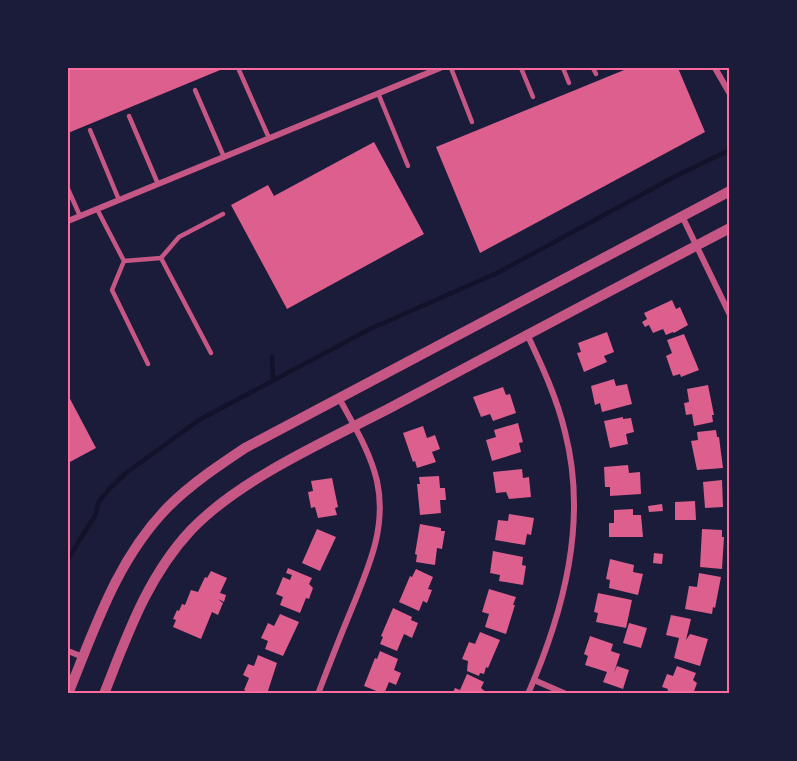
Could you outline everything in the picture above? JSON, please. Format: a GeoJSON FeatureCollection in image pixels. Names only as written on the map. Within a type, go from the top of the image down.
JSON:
{"type":"FeatureCollection","features":[{"type":"Feature","properties":{"kind":"street"},"geometry":{"type":"LineString","coordinates":[[68,221],[435,68]]}},
{"type":"Feature","properties":{"kind":"street"},"geometry":{"type":"LineString","coordinates":[[715,68],[729,94]]}},
{"type":"Feature","properties":{"kind":"street"},"geometry":{"type":"LineString","coordinates":[[68,693],[108,596],[128,557],[168,508],[189,488],[245,448],[729,191]]}},
{"type":"Feature","properties":{"kind":"street"},"geometry":{"type":"LineString","coordinates":[[682,216],[729,315]]}},
{"type":"Feature","properties":{"kind":"street"},"geometry":{"type":"LineString","coordinates":[[104,693],[147,591],[171,553],[210,513],[261,477],[729,228]]}},
{"type":"Feature","properties":{"kind":"street"},"geometry":{"type":"LineString","coordinates":[[527,334],[546,374],[566,433],[573,499],[569,571],[555,624],[528,693]]}},
{"type":"Feature","properties":{"kind":"street"},"geometry":{"type":"LineString","coordinates":[[318,693],[373,557],[380,522],[376,478],[368,454],[339,398]]}},
{"type":"Feature","properties":{"kind":"street"},"geometry":{"type":"LineString","coordinates":[[68,651],[83,657]]}},
{"type":"Feature","properties":{"kind":"street"},"geometry":{"type":"LineString","coordinates":[[534,680],[566,693]]}},
{"type":"Feature","properties":{"kind":"lane"},"geometry":{"type":"LineString","coordinates":[[451,68],[472,122]]}},
{"type":"Feature","properties":{"kind":"lane"},"geometry":{"type":"LineString","coordinates":[[521,68],[533,97]]}},
{"type":"Feature","properties":{"kind":"lane"},"geometry":{"type":"LineString","coordinates":[[563,68],[570,82]]}},
{"type":"Feature","properties":{"kind":"lane"},"geometry":{"type":"LineString","coordinates":[[593,68],[596,74]]}},
{"type":"Feature","properties":{"kind":"lane"},"geometry":{"type":"LineString","coordinates":[[239,70],[268,138]]}},
{"type":"Feature","properties":{"kind":"lane"},"geometry":{"type":"LineString","coordinates":[[195,90],[224,157]]}},
{"type":"Feature","properties":{"kind":"lane"},"geometry":{"type":"LineString","coordinates":[[378,93],[408,166]]}},
{"type":"Feature","properties":{"kind":"lane"},"geometry":{"type":"LineString","coordinates":[[129,116],[158,184]]}},
{"type":"Feature","properties":{"kind":"lane"},"geometry":{"type":"LineString","coordinates":[[90,130],[119,200]]}},
{"type":"Feature","properties":{"kind":"lane"},"geometry":{"type":"LineString","coordinates":[[68,189],[80,216]]}},
{"type":"Feature","properties":{"kind":"lane"},"geometry":{"type":"LineString","coordinates":[[97,209],[124,261],[112,290],[148,363]]}},
{"type":"Feature","properties":{"kind":"lane"},"geometry":{"type":"LineString","coordinates":[[124,261],[160,258],[179,237],[223,214]]}},
{"type":"Feature","properties":{"kind":"lane"},"geometry":{"type":"LineString","coordinates":[[160,258],[211,352]]}},
{"type":"Feature","properties":{"kind":"building"},"geometry":{"type":"Polygon","coordinates":[[[68,68],[225,68],[68,133],[68,68]]]}},
{"type":"Feature","properties":{"kind":"building"},"geometry":{"type":"Polygon","coordinates":[[[629,68],[678,68],[705,132],[480,253],[436,147],[629,68]]]}},
{"type":"Feature","properties":{"kind":"building"},"geometry":{"type":"Polygon","coordinates":[[[374,142],[424,234],[287,309],[231,205],[268,185],[274,196],[374,142]]]}},
{"type":"Feature","properties":{"kind":"building"},"geometry":{"type":"Polygon","coordinates":[[[672,300],[676,309],[680,307],[688,325],[666,335],[663,329],[653,333],[649,325],[645,327],[642,322],[647,319],[644,313],[672,300]]]}},
{"type":"Feature","properties":{"kind":"building"},"geometry":{"type":"Polygon","coordinates":[[[607,332],[614,352],[604,356],[607,362],[584,372],[577,353],[581,352],[578,343],[607,332]]]}},
{"type":"Feature","properties":{"kind":"building"},"geometry":{"type":"Polygon","coordinates":[[[684,334],[699,370],[681,377],[680,374],[673,376],[666,356],[672,353],[667,340],[684,334]]]}},
{"type":"Feature","properties":{"kind":"building"},"geometry":{"type":"Polygon","coordinates":[[[614,379],[616,386],[627,384],[632,404],[602,412],[600,403],[595,405],[591,386],[614,379]]]}},
{"type":"Feature","properties":{"kind":"building"},"geometry":{"type":"Polygon","coordinates":[[[708,385],[714,415],[712,415],[713,422],[694,426],[692,414],[686,415],[684,403],[689,402],[687,389],[708,385]]]}},
{"type":"Feature","properties":{"kind":"building"},"geometry":{"type":"Polygon","coordinates":[[[503,387],[506,395],[510,394],[516,413],[493,421],[490,414],[481,417],[473,397],[503,387]]]}},
{"type":"Feature","properties":{"kind":"building"},"geometry":{"type":"Polygon","coordinates":[[[68,395],[96,448],[68,463],[68,395]]]}},
{"type":"Feature","properties":{"kind":"building"},"geometry":{"type":"Polygon","coordinates":[[[623,417],[623,419],[631,418],[634,432],[626,434],[628,444],[610,448],[604,421],[623,417]]]}},
{"type":"Feature","properties":{"kind":"building"},"geometry":{"type":"Polygon","coordinates":[[[518,423],[523,442],[519,443],[521,452],[492,461],[486,440],[496,437],[494,430],[518,423]]]}},
{"type":"Feature","properties":{"kind":"building"},"geometry":{"type":"Polygon","coordinates":[[[423,426],[427,438],[435,435],[440,449],[432,452],[436,462],[417,468],[403,433],[423,426]]]}},
{"type":"Feature","properties":{"kind":"building"},"geometry":{"type":"Polygon","coordinates":[[[716,430],[723,468],[697,470],[691,441],[698,440],[697,432],[716,430]]]}},
{"type":"Feature","properties":{"kind":"building"},"geometry":{"type":"Polygon","coordinates":[[[628,465],[629,473],[640,472],[641,494],[610,496],[610,487],[605,487],[604,467],[628,465]]]}},
{"type":"Feature","properties":{"kind":"building"},"geometry":{"type":"Polygon","coordinates":[[[522,469],[523,478],[529,477],[531,497],[509,499],[506,492],[496,493],[493,472],[522,469]]]}},
{"type":"Feature","properties":{"kind":"building"},"geometry":{"type":"Polygon","coordinates":[[[439,476],[440,488],[445,488],[446,500],[440,500],[441,513],[420,515],[417,484],[420,484],[419,477],[439,476]]]}},
{"type":"Feature","properties":{"kind":"building"},"geometry":{"type":"Polygon","coordinates":[[[332,478],[338,507],[335,508],[337,515],[318,518],[315,507],[311,508],[308,492],[313,491],[311,481],[332,478]]]}},
{"type":"Feature","properties":{"kind":"building"},"geometry":{"type":"Polygon","coordinates":[[[722,480],[723,507],[705,508],[703,482],[722,480]]]}},
{"type":"Feature","properties":{"kind":"building"},"geometry":{"type":"Polygon","coordinates":[[[695,501],[696,520],[675,520],[675,502],[695,501]]]}},
{"type":"Feature","properties":{"kind":"building"},"geometry":{"type":"Polygon","coordinates":[[[662,504],[663,511],[649,512],[648,506],[662,504]]]}},
{"type":"Feature","properties":{"kind":"building"},"geometry":{"type":"Polygon","coordinates":[[[633,509],[633,515],[641,515],[643,537],[609,537],[609,523],[614,523],[614,510],[633,509]]]}},
{"type":"Feature","properties":{"kind":"building"},"geometry":{"type":"Polygon","coordinates":[[[509,514],[534,518],[531,535],[527,534],[525,545],[495,540],[498,520],[508,521],[509,514]]]}},
{"type":"Feature","properties":{"kind":"building"},"geometry":{"type":"Polygon","coordinates":[[[420,524],[441,528],[441,531],[445,531],[442,549],[437,548],[435,565],[416,562],[417,555],[415,554],[420,524]]]}},
{"type":"Feature","properties":{"kind":"building"},"geometry":{"type":"Polygon","coordinates":[[[317,529],[336,537],[320,571],[302,563],[317,529]]]}},
{"type":"Feature","properties":{"kind":"building"},"geometry":{"type":"Polygon","coordinates":[[[702,529],[722,530],[722,537],[724,537],[722,569],[700,567],[702,529]]]}},
{"type":"Feature","properties":{"kind":"building"},"geometry":{"type":"Polygon","coordinates":[[[493,551],[523,557],[522,565],[526,566],[523,585],[499,581],[500,575],[490,573],[493,551]]]}},
{"type":"Feature","properties":{"kind":"building"},"geometry":{"type":"Polygon","coordinates":[[[654,553],[663,554],[662,564],[653,563],[654,553]]]}},
{"type":"Feature","properties":{"kind":"building"},"geometry":{"type":"Polygon","coordinates":[[[610,559],[634,565],[633,572],[643,574],[638,595],[609,588],[610,580],[606,579],[610,559]]]}},
{"type":"Feature","properties":{"kind":"building"},"geometry":{"type":"Polygon","coordinates":[[[288,568],[312,578],[309,584],[313,588],[300,613],[280,605],[283,597],[276,594],[283,577],[290,580],[292,575],[286,573],[288,568]]]}},
{"type":"Feature","properties":{"kind":"building"},"geometry":{"type":"Polygon","coordinates":[[[416,569],[433,577],[428,589],[432,590],[427,603],[423,601],[419,611],[399,602],[410,576],[412,577],[416,569]]]}},
{"type":"Feature","properties":{"kind":"building"},"geometry":{"type":"Polygon","coordinates":[[[211,571],[227,578],[220,593],[226,595],[224,602],[218,599],[223,603],[218,615],[212,612],[201,639],[173,627],[176,620],[173,619],[182,604],[185,605],[191,590],[198,592],[205,577],[207,578],[211,571]]]}},
{"type":"Feature","properties":{"kind":"building"},"geometry":{"type":"Polygon","coordinates":[[[699,573],[721,577],[712,614],[685,609],[689,586],[697,587],[699,573]]]}},
{"type":"Feature","properties":{"kind":"building"},"geometry":{"type":"Polygon","coordinates":[[[489,589],[516,597],[506,634],[485,627],[489,614],[482,612],[489,589]]]}},
{"type":"Feature","properties":{"kind":"building"},"geometry":{"type":"Polygon","coordinates":[[[598,593],[632,600],[626,628],[596,622],[598,613],[594,612],[598,593]]]}},
{"type":"Feature","properties":{"kind":"building"},"geometry":{"type":"Polygon","coordinates":[[[393,608],[412,617],[411,620],[418,623],[412,638],[404,634],[397,651],[380,644],[393,608]]]}},
{"type":"Feature","properties":{"kind":"building"},"geometry":{"type":"Polygon","coordinates":[[[280,614],[299,622],[283,656],[265,649],[268,641],[261,638],[268,623],[274,626],[280,614]]]}},
{"type":"Feature","properties":{"kind":"building"},"geometry":{"type":"Polygon","coordinates":[[[671,615],[691,619],[686,640],[690,634],[708,639],[700,666],[674,658],[679,638],[666,635],[671,615]]]}},
{"type":"Feature","properties":{"kind":"building"},"geometry":{"type":"Polygon","coordinates":[[[629,623],[647,628],[641,648],[623,643],[629,623]]]}},
{"type":"Feature","properties":{"kind":"building"},"geometry":{"type":"Polygon","coordinates":[[[480,632],[500,640],[488,668],[486,667],[484,674],[480,673],[479,676],[467,671],[468,661],[462,659],[469,642],[475,644],[480,632]]]}},
{"type":"Feature","properties":{"kind":"building"},"geometry":{"type":"Polygon","coordinates":[[[590,636],[613,644],[611,651],[620,654],[614,673],[617,666],[629,670],[623,689],[603,682],[607,672],[585,665],[588,656],[584,654],[590,636]]]}},
{"type":"Feature","properties":{"kind":"building"},"geometry":{"type":"Polygon","coordinates":[[[380,651],[398,659],[394,670],[401,673],[396,685],[389,682],[384,694],[364,686],[380,651]]]}},
{"type":"Feature","properties":{"kind":"building"},"geometry":{"type":"Polygon","coordinates":[[[258,655],[277,663],[267,694],[252,694],[244,690],[249,678],[243,675],[248,664],[254,666],[258,655]]]}},
{"type":"Feature","properties":{"kind":"building"},"geometry":{"type":"Polygon","coordinates":[[[677,666],[696,673],[693,680],[697,683],[693,694],[667,694],[668,689],[662,687],[667,674],[673,676],[677,666]]]}},
{"type":"Feature","properties":{"kind":"building"},"geometry":{"type":"Polygon","coordinates":[[[467,674],[484,682],[481,688],[488,694],[452,694],[455,688],[460,690],[467,674]]]}},
{"type":"Feature","properties":{"kind":"waterway"},"geometry":{"type":"LineString","coordinates":[[68,559],[96,514],[98,503],[108,490],[126,473],[199,420],[370,329],[497,273],[676,176],[730,150]]}},
{"type":"Feature","properties":{"kind":"waterway"},"geometry":{"type":"LineString","coordinates":[[272,357],[273,379]]}}]}
